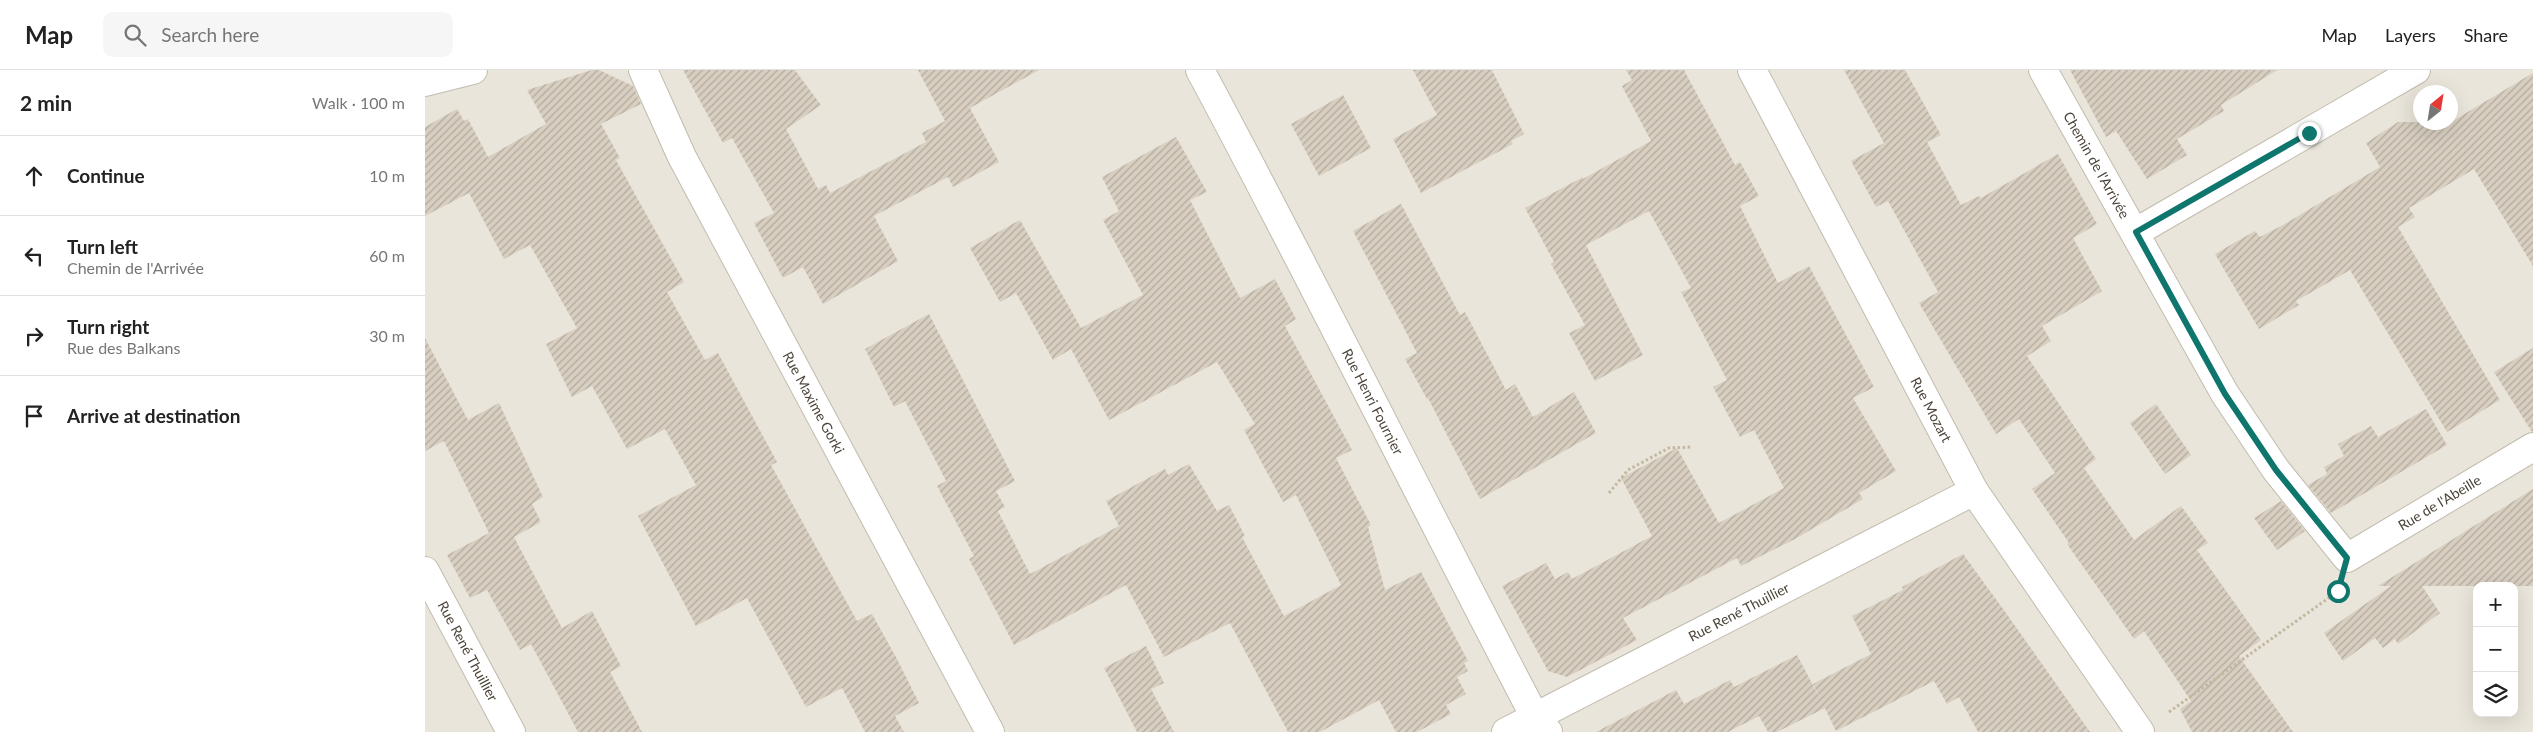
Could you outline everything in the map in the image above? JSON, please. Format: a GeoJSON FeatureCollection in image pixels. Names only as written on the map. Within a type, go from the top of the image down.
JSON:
{"type":"FeatureCollection","features":[{"type":"Feature","properties":{"kind":"street"},"geometry":{"type":"LineString","coordinates":[[425,82],[473,70]]}},
{"type":"Feature","properties":{"kind":"street","name":"Rue Maxime Gorki"},"geometry":{"type":"LineString","coordinates":[[643,70],[682,157],[990,732]]}},
{"type":"Feature","properties":{"kind":"street","name":"Rue Henri Fournier"},"geometry":{"type":"LineString","coordinates":[[1200,70],[1285,228],[1438,531],[1542,724]]}},
{"type":"Feature","properties":{"kind":"street","name":"Rue Mozart"},"geometry":{"type":"LineString","coordinates":[[1752,70],[1974,491],[2140,732]]}},
{"type":"Feature","properties":{"kind":"street","name":"Chemin de l'Arrivée"},"geometry":{"type":"LineString","coordinates":[[2043,70],[2136,232],[2225,394],[2276,470],[2347,558]]}},
{"type":"Feature","properties":{"kind":"street"},"geometry":{"type":"LineString","coordinates":[[2136,232],[2416,70]]}},
{"type":"Feature","properties":{"kind":"street","name":"Rue de l'Abeille"},"geometry":{"type":"LineString","coordinates":[[2347,558],[2533,448]]}},
{"type":"Feature","properties":{"kind":"street","name":"Rue René Thuillier"},"geometry":{"type":"LineString","coordinates":[[1506,732],[1542,724],[1974,491]]}},
{"type":"Feature","properties":{"kind":"street","name":"Rue René Thuillier"},"geometry":{"type":"LineString","coordinates":[[425,571],[511,732]]}},
{"type":"Feature","properties":{"kind":"path"},"geometry":{"type":"LineString","coordinates":[[1609,493],[1628,470],[1669,448],[1692,447]]}},
{"type":"Feature","properties":{"kind":"path"},"geometry":{"type":"LineString","coordinates":[[2164,715],[2338,591],[2347,558]]}},
{"type":"Feature","properties":{"kind":"shaded area"},"geometry":{"type":"Polygon","coordinates":[[[425,70],[2533,70],[2533,732],[425,732],[425,70]]]}},
{"type":"Feature","properties":{"kind":"building"},"geometry":{"type":"Polygon","coordinates":[[[592,70],[599,70],[633,86],[641,104],[601,124],[620,158],[616,160],[684,282],[667,292],[705,360],[718,353],[777,462],[771,465],[857,621],[872,614],[897,659],[919,703],[895,716],[904,732],[865,732],[842,688],[806,707],[747,598],[696,626],[638,516],[696,485],[665,429],[627,449],[592,386],[572,397],[546,344],[577,328],[530,245],[504,259],[469,193],[425,216],[425,127],[457,109],[464,121],[468,119],[488,157],[546,124],[527,90],[592,70]]]}},
{"type":"Feature","properties":{"kind":"building"},"geometry":{"type":"Polygon","coordinates":[[[683,70],[795,70],[821,105],[786,129],[818,189],[826,185],[830,193],[926,142],[922,133],[945,121],[918,70],[1039,70],[970,108],[999,162],[953,187],[948,177],[874,216],[898,261],[823,304],[803,267],[783,278],[754,223],[774,213],[732,138],[723,143],[683,70]]]}},
{"type":"Feature","properties":{"kind":"building"},"geometry":{"type":"Polygon","coordinates":[[[1413,70],[1492,70],[1524,134],[1511,141],[1513,144],[1421,193],[1393,139],[1437,115],[1413,70]]]}},
{"type":"Feature","properties":{"kind":"building"},"geometry":{"type":"Polygon","coordinates":[[[1626,70],[1684,70],[1735,165],[1740,162],[1759,196],[1740,206],[1778,283],[1809,266],[1874,387],[1853,398],[1896,471],[1859,493],[1863,499],[1795,539],[1741,566],[1737,558],[1623,618],[1637,640],[1567,677],[1548,671],[1502,586],[1546,563],[1555,579],[1568,572],[1572,579],[1652,536],[1621,478],[1677,448],[1719,523],[1784,488],[1754,430],[1740,437],[1713,387],[1727,380],[1681,292],[1691,288],[1649,211],[1586,245],[1643,355],[1595,381],[1569,333],[1585,325],[1551,264],[1554,262],[1525,208],[1583,177],[1583,179],[1651,141],[1622,86],[1632,80],[1626,70]]]}},
{"type":"Feature","properties":{"kind":"building"},"geometry":{"type":"Polygon","coordinates":[[[1844,70],[1905,70],[1941,135],[1927,142],[1961,205],[1979,196],[1981,198],[2058,154],[2097,224],[2073,238],[2102,291],[2042,326],[2051,341],[2027,356],[2096,459],[2084,468],[2134,540],[2181,506],[2208,543],[2197,550],[2261,640],[2239,656],[2293,732],[2192,732],[2180,709],[2191,701],[2144,631],[2134,639],[2067,544],[2069,543],[2032,489],[2055,473],[2019,419],[1996,434],[1919,303],[1938,292],[1888,201],[1876,207],[1851,161],[1884,143],[1844,70]]]}},
{"type":"Feature","properties":{"kind":"building"},"geometry":{"type":"Polygon","coordinates":[[[2070,70],[2277,70],[2221,105],[2224,111],[2177,139],[2187,155],[2147,179],[2116,131],[2106,137],[2070,70]]]}},
{"type":"Feature","properties":{"kind":"building"},"geometry":{"type":"Polygon","coordinates":[[[2533,73],[2533,266],[2474,169],[2409,208],[2415,217],[2398,227],[2500,400],[2447,432],[2350,270],[2296,301],[2299,305],[2259,329],[2215,254],[2255,231],[2260,237],[2283,225],[2380,167],[2366,143],[2398,122],[2413,122],[2413,130],[2458,130],[2458,118],[2533,73]]]}},
{"type":"Feature","properties":{"kind":"building"},"geometry":{"type":"Polygon","coordinates":[[[1343,95],[1371,148],[1319,176],[1291,124],[1343,95]]]}},
{"type":"Feature","properties":{"kind":"building"},"geometry":{"type":"Polygon","coordinates":[[[1176,137],[1207,192],[1190,200],[1240,298],[1275,279],[1296,319],[1285,326],[1352,450],[1336,458],[1371,525],[1368,527],[1385,590],[1421,572],[1468,661],[1464,663],[1468,671],[1457,677],[1466,694],[1446,705],[1451,714],[1417,732],[1396,732],[1379,700],[1320,732],[1288,732],[1230,623],[1164,657],[1126,585],[1014,645],[969,559],[974,556],[937,486],[946,481],[905,401],[894,407],[865,349],[929,314],[1015,481],[996,491],[1005,507],[998,511],[1030,574],[1119,526],[1106,501],[1165,469],[1168,475],[1189,464],[1217,511],[1229,505],[1245,536],[1242,537],[1284,616],[1341,585],[1296,495],[1283,502],[1244,430],[1255,424],[1217,362],[1109,420],[1071,349],[1053,360],[1016,293],[1000,302],[970,248],[1020,220],[1081,328],[1143,295],[1103,220],[1119,211],[1102,177],[1176,137]]]}},
{"type":"Feature","properties":{"kind":"building"},"geometry":{"type":"Polygon","coordinates":[[[1401,204],[1460,315],[1465,312],[1506,390],[1515,384],[1533,417],[1574,392],[1596,433],[1480,499],[1428,398],[1405,359],[1417,353],[1353,231],[1401,204]]]}},
{"type":"Feature","properties":{"kind":"building"},"geometry":{"type":"Polygon","coordinates":[[[425,338],[468,420],[499,403],[543,497],[532,504],[541,522],[514,537],[562,628],[592,611],[621,666],[610,672],[642,732],[578,732],[531,644],[520,650],[487,590],[470,598],[447,555],[489,533],[444,441],[425,451],[425,338]]]}},
{"type":"Feature","properties":{"kind":"building"},"geometry":{"type":"Polygon","coordinates":[[[2533,348],[2533,431],[2532,432],[2494,372],[2533,348]]]}},
{"type":"Feature","properties":{"kind":"building"},"geometry":{"type":"Polygon","coordinates":[[[2156,404],[2191,455],[2165,474],[2130,423],[2156,404]]]}},
{"type":"Feature","properties":{"kind":"building"},"geometry":{"type":"Polygon","coordinates":[[[2426,409],[2447,445],[2331,513],[2308,485],[2327,474],[2324,467],[2344,456],[2338,444],[2371,426],[2378,437],[2426,409]]]}},
{"type":"Feature","properties":{"kind":"building"},"geometry":{"type":"Polygon","coordinates":[[[2533,489],[2533,586],[2518,586],[2518,582],[2473,582],[2473,586],[2422,586],[2440,613],[2398,644],[2395,639],[2383,648],[2375,638],[2343,661],[2324,633],[2391,586],[2378,586],[2533,489]]]}},
{"type":"Feature","properties":{"kind":"building"},"geometry":{"type":"Polygon","coordinates":[[[2281,501],[2305,531],[2277,550],[2254,518],[2281,501]]]}},
{"type":"Feature","properties":{"kind":"building"},"geometry":{"type":"Polygon","coordinates":[[[1963,554],[2090,732],[1978,732],[1959,697],[1947,704],[1934,681],[1836,731],[1813,684],[1871,654],[1852,616],[1903,590],[1902,587],[1963,554]]]}},
{"type":"Feature","properties":{"kind":"building"},"geometry":{"type":"Polygon","coordinates":[[[1146,646],[1164,683],[1151,689],[1174,732],[1137,732],[1104,668],[1146,646]]]}},
{"type":"Feature","properties":{"kind":"building"},"geometry":{"type":"Polygon","coordinates":[[[1797,655],[1825,708],[1777,732],[1768,732],[1759,716],[1728,732],[1596,732],[1676,690],[1684,704],[1730,680],[1734,687],[1797,655]]]}},
{"type":"Feature","properties":{"kind":"route"},"geometry":{"type":"LineString","coordinates":[[2309,133],[2136,232],[2225,394],[2276,470],[2347,558],[2338,591]]}}]}
